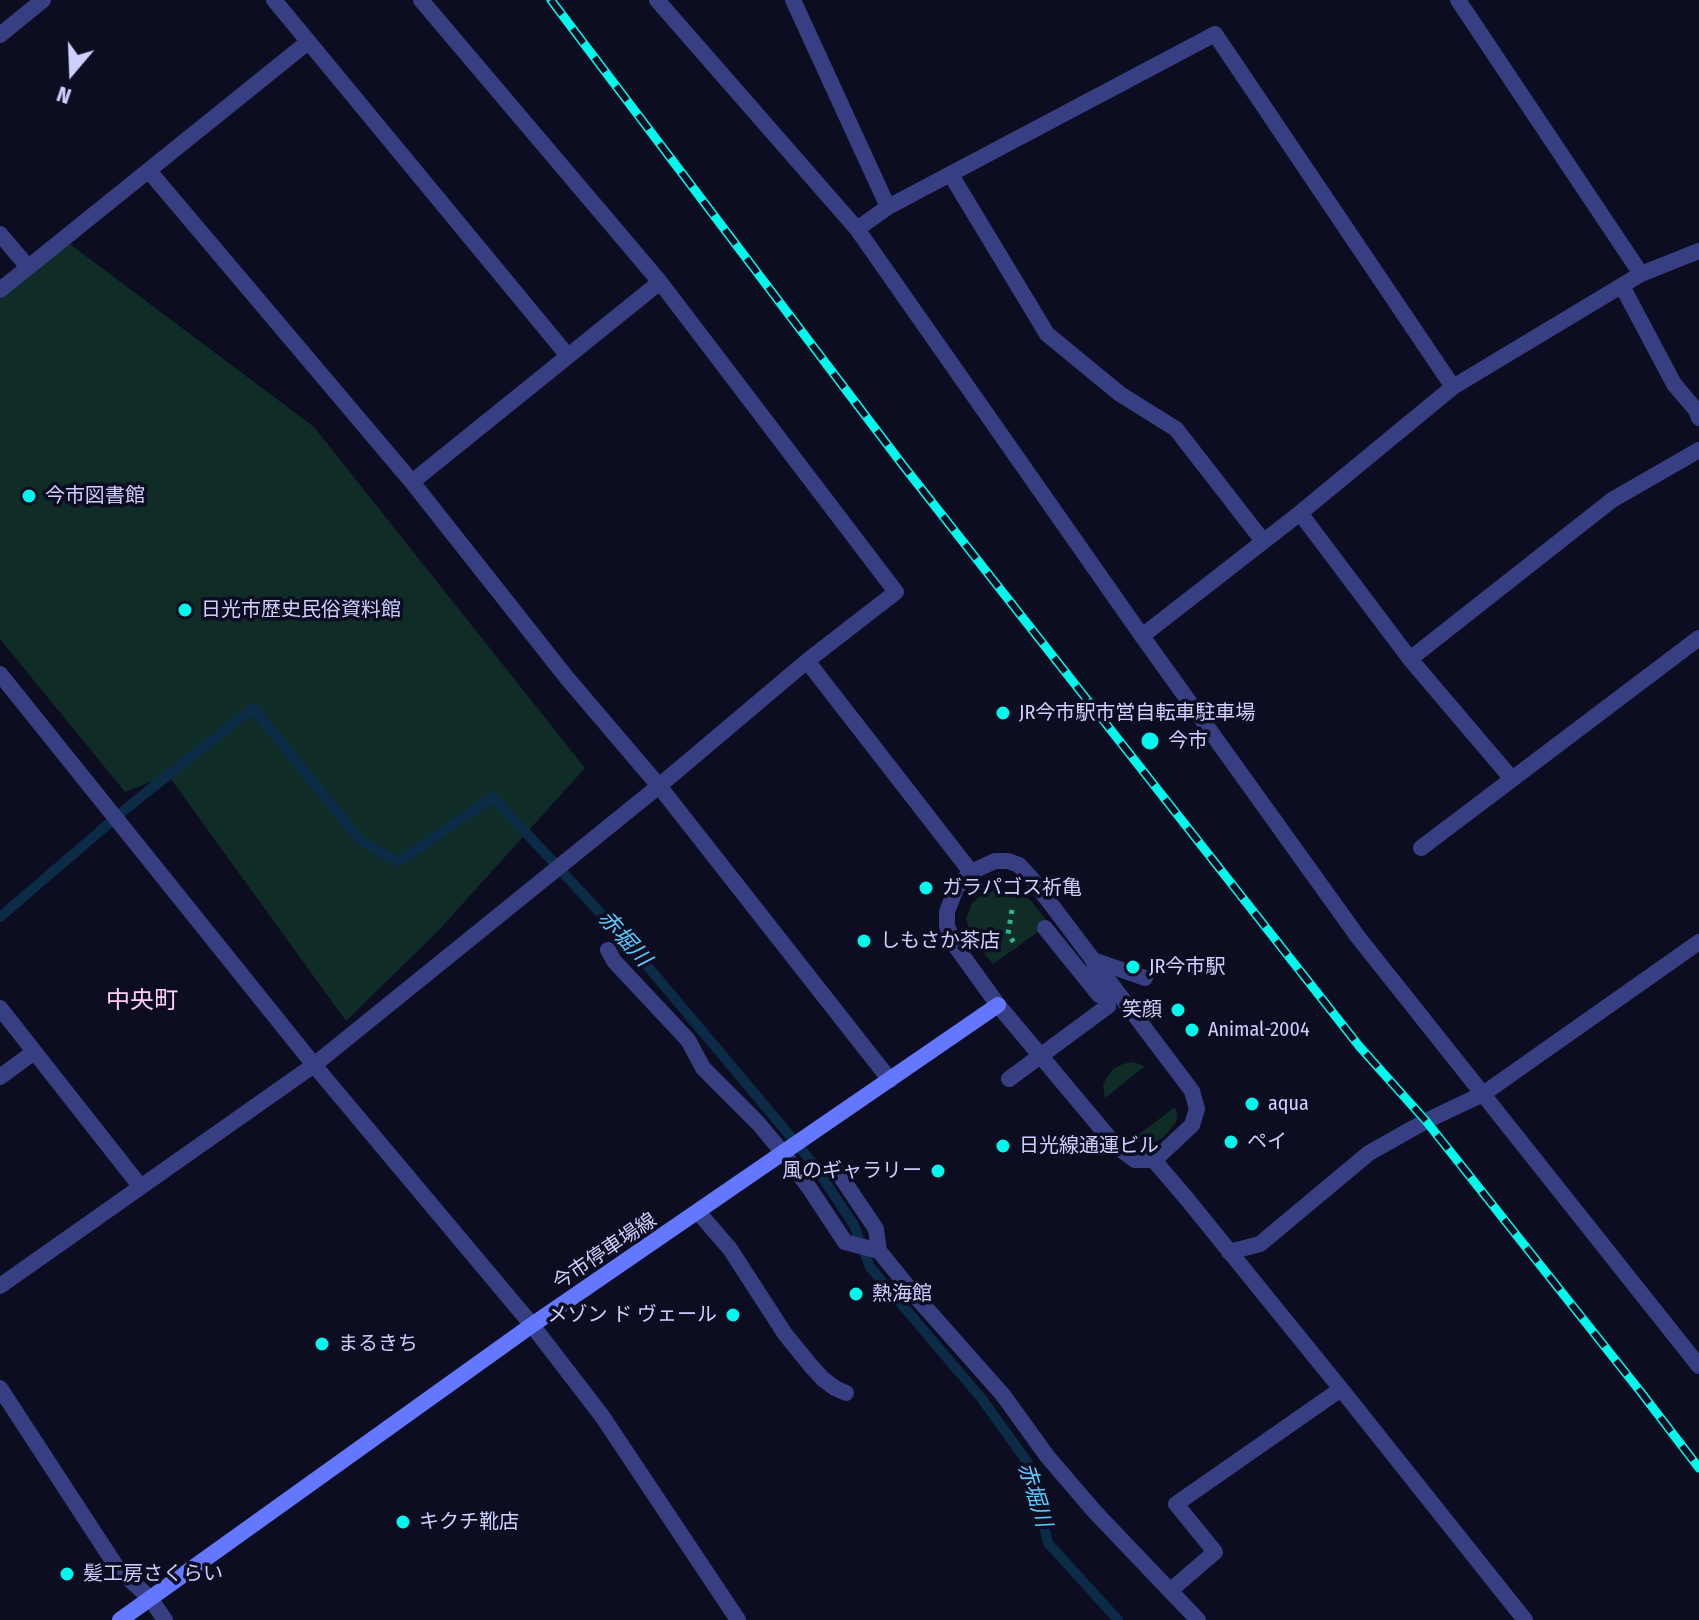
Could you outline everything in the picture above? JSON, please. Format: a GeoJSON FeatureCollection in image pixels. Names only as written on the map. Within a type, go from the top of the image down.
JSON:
{"type":"FeatureCollection","features":[{"type":"Feature","properties":{"kind":"main road","name":"今市停車場線"},"geometry":{"type":"LineString","coordinates":[[120,1620],[532,1325],[998,1005]]}},
{"type":"Feature","properties":{"kind":"street"},"geometry":{"type":"LineString","coordinates":[[0,35],[43,0]]}},
{"type":"Feature","properties":{"kind":"street"},"geometry":{"type":"LineString","coordinates":[[274,0],[568,356]]}},
{"type":"Feature","properties":{"kind":"street"},"geometry":{"type":"LineString","coordinates":[[0,1286],[314,1065],[659,786],[807,661],[896,592],[660,282],[421,0]]}},
{"type":"Feature","properties":{"kind":"street"},"geometry":{"type":"LineString","coordinates":[[657,0],[857,229],[1142,636],[1358,937],[1699,1366]]}},
{"type":"Feature","properties":{"kind":"street"},"geometry":{"type":"LineString","coordinates":[[793,0],[888,207]]}},
{"type":"Feature","properties":{"kind":"street"},"geometry":{"type":"LineString","coordinates":[[1458,0],[1641,274]]}},
{"type":"Feature","properties":{"kind":"street"},"geometry":{"type":"LineString","coordinates":[[857,229],[888,207],[1215,34],[1453,387]]}},
{"type":"Feature","properties":{"kind":"street"},"geometry":{"type":"LineString","coordinates":[[0,290],[308,42]]}},
{"type":"Feature","properties":{"kind":"street"},"geometry":{"type":"LineString","coordinates":[[149,171],[412,482],[567,678],[659,786],[890,1080]]}},
{"type":"Feature","properties":{"kind":"street"},"geometry":{"type":"LineString","coordinates":[[951,175],[1047,334],[1120,394],[1176,429],[1263,541]]}},
{"type":"Feature","properties":{"kind":"street"},"geometry":{"type":"LineString","coordinates":[[0,234],[28,267]]}},
{"type":"Feature","properties":{"kind":"street"},"geometry":{"type":"LineString","coordinates":[[1142,636],[1300,513],[1453,387],[1641,274],[1699,251]]}},
{"type":"Feature","properties":{"kind":"street"},"geometry":{"type":"LineString","coordinates":[[412,482],[660,282]]}},
{"type":"Feature","properties":{"kind":"street"},"geometry":{"type":"LineString","coordinates":[[1622,286],[1674,384],[1699,418]]}},
{"type":"Feature","properties":{"kind":"street"},"geometry":{"type":"LineString","coordinates":[[1410,659],[1612,500],[1699,450]]}},
{"type":"Feature","properties":{"kind":"street"},"geometry":{"type":"LineString","coordinates":[[1300,513],[1410,659],[1512,779]]}},
{"type":"Feature","properties":{"kind":"street"},"geometry":{"type":"LineString","coordinates":[[1421,848],[1699,638]]}},
{"type":"Feature","properties":{"kind":"street"},"geometry":{"type":"LineString","coordinates":[[807,661],[971,872]]}},
{"type":"Feature","properties":{"kind":"street"},"geometry":{"type":"LineString","coordinates":[[0,674],[314,1065],[532,1325],[602,1416],[738,1620]]}},
{"type":"Feature","properties":{"kind":"street"},"geometry":{"type":"LineString","coordinates":[[995,861],[1019,865],[1192,1091],[1197,1109],[1192,1125],[1160,1155],[1135,1160],[1116,1146],[998,1005],[954,944],[947,926],[947,912],[956,888],[971,872],[995,861]]}},
{"type":"Feature","properties":{"kind":"street"},"geometry":{"type":"LineString","coordinates":[[1045,928],[1108,1006]]}},
{"type":"Feature","properties":{"kind":"street"},"geometry":{"type":"LineString","coordinates":[[1229,1252],[1260,1244],[1369,1153],[1483,1094],[1699,942]]}},
{"type":"Feature","properties":{"kind":"street"},"geometry":{"type":"LineString","coordinates":[[608,950],[614,961],[688,1040],[703,1068],[784,1152],[845,1242],[878,1250]]}},
{"type":"Feature","properties":{"kind":"street"},"geometry":{"type":"LineString","coordinates":[[1093,960],[1145,978]]}},
{"type":"Feature","properties":{"kind":"street"},"geometry":{"type":"LineString","coordinates":[[1093,960],[1108,1006]]}},
{"type":"Feature","properties":{"kind":"street"},"geometry":{"type":"LineString","coordinates":[[1009,1079],[1108,1006]]}},
{"type":"Feature","properties":{"kind":"street"},"geometry":{"type":"LineString","coordinates":[[0,1008],[140,1186]]}},
{"type":"Feature","properties":{"kind":"street"},"geometry":{"type":"LineString","coordinates":[[0,1077],[34,1052]]}},
{"type":"Feature","properties":{"kind":"street"},"geometry":{"type":"LineString","coordinates":[[1152,1158],[1525,1620]]}},
{"type":"Feature","properties":{"kind":"street"},"geometry":{"type":"LineString","coordinates":[[837,1171],[876,1229],[878,1250],[1003,1395],[1066,1479],[1198,1620]]}},
{"type":"Feature","properties":{"kind":"street"},"geometry":{"type":"LineString","coordinates":[[698,1212],[730,1249],[785,1334],[811,1366],[823,1379],[846,1393]]}},
{"type":"Feature","properties":{"kind":"street"},"geometry":{"type":"LineString","coordinates":[[0,1388],[118,1569],[150,1598],[165,1620]]}},
{"type":"Feature","properties":{"kind":"street"},"geometry":{"type":"LineString","coordinates":[[1171,1590],[1215,1552],[1176,1504],[1341,1389]]}},
{"type":"Feature","properties":{"kind":"path"},"geometry":{"type":"LineString","coordinates":[[1012,910],[1008,934],[1017,947]]}},
{"type":"Feature","properties":{"kind":"green space"},"geometry":{"type":"Polygon","coordinates":[[[63,239],[314,427],[585,768],[439,930],[346,1021],[168,775],[125,792],[0,639],[0,299],[63,239]]]}},
{"type":"Feature","properties":{"kind":"green space"},"geometry":{"type":"Polygon","coordinates":[[[997,889],[1022,894],[1049,924],[993,964],[972,939],[966,919],[972,903],[997,889]]]}},
{"type":"Feature","properties":{"kind":"green space"},"geometry":{"type":"Polygon","coordinates":[[[1133,1062],[1145,1066],[1105,1098],[1103,1084],[1113,1069],[1133,1062]]]}},
{"type":"Feature","properties":{"kind":"green space"},"geometry":{"type":"Polygon","coordinates":[[[1175,1107],[1176,1122],[1164,1137],[1155,1142],[1139,1142],[1134,1138],[1175,1107]]]}},
{"type":"Feature","properties":{"kind":"waterway","name":"赤堀川"},"geometry":{"type":"LineString","coordinates":[[0,917],[128,807],[253,708],[360,840],[398,862],[493,797],[629,944],[812,1162],[854,1225],[870,1267],[982,1399],[1028,1463],[1048,1543],[1118,1620]]}},
{"type":"Feature","properties":{"kind":"railway"},"geometry":{"type":"LineString","coordinates":[[551,0],[902,464],[1359,1046],[1426,1121],[1699,1468]]}},
{"type":"Feature","properties":{"kind":"place","name":"今市図書館"},"geometry":{"type":"Point","coordinates":[29,496]}},
{"type":"Feature","properties":{"kind":"place","name":"日光市歴史民俗資料館"},"geometry":{"type":"Point","coordinates":[185,610]}},
{"type":"Feature","properties":{"kind":"place","name":"JR今市駅市営自転車駐車場"},"geometry":{"type":"Point","coordinates":[1003,713]}},
{"type":"Feature","properties":{"kind":"place","name":"今市"},"geometry":{"type":"Point","coordinates":[1150,741]}},
{"type":"Feature","properties":{"kind":"place","name":"ガラパゴス祈亀"},"geometry":{"type":"Point","coordinates":[926,888]}},
{"type":"Feature","properties":{"kind":"place","name":"しもさか茶店"},"geometry":{"type":"Point","coordinates":[864,941]}},
{"type":"Feature","properties":{"kind":"place","name":"JR今市駅"},"geometry":{"type":"Point","coordinates":[1133,967]}},
{"type":"Feature","properties":{"kind":"place","name":"笑顔"},"geometry":{"type":"Point","coordinates":[1178,1010]}},
{"type":"Feature","properties":{"kind":"place","name":"Animal-2004"},"geometry":{"type":"Point","coordinates":[1192,1030]}},
{"type":"Feature","properties":{"kind":"place","name":"aqua"},"geometry":{"type":"Point","coordinates":[1252,1104]}},
{"type":"Feature","properties":{"kind":"place","name":"ペイ"},"geometry":{"type":"Point","coordinates":[1231,1142]}},
{"type":"Feature","properties":{"kind":"place","name":"日光線通運ビル"},"geometry":{"type":"Point","coordinates":[1003,1146]}},
{"type":"Feature","properties":{"kind":"place","name":"風のギャラリー"},"geometry":{"type":"Point","coordinates":[938,1171]}},
{"type":"Feature","properties":{"kind":"place","name":"熱海館"},"geometry":{"type":"Point","coordinates":[856,1294]}},
{"type":"Feature","properties":{"kind":"place","name":"メゾン ド ヴェール"},"geometry":{"type":"Point","coordinates":[733,1315]}},
{"type":"Feature","properties":{"kind":"place","name":"まるきち"},"geometry":{"type":"Point","coordinates":[322,1344]}},
{"type":"Feature","properties":{"kind":"place","name":"キクチ靴店"},"geometry":{"type":"Point","coordinates":[403,1522]}},
{"type":"Feature","properties":{"kind":"place","name":"髪工房さくらい"},"geometry":{"type":"Point","coordinates":[67,1574]}},
{"type":"Feature","properties":{"kind":"district","name":"中央町"},"geometry":{"type":"Point","coordinates":[142,1001]}}]}
